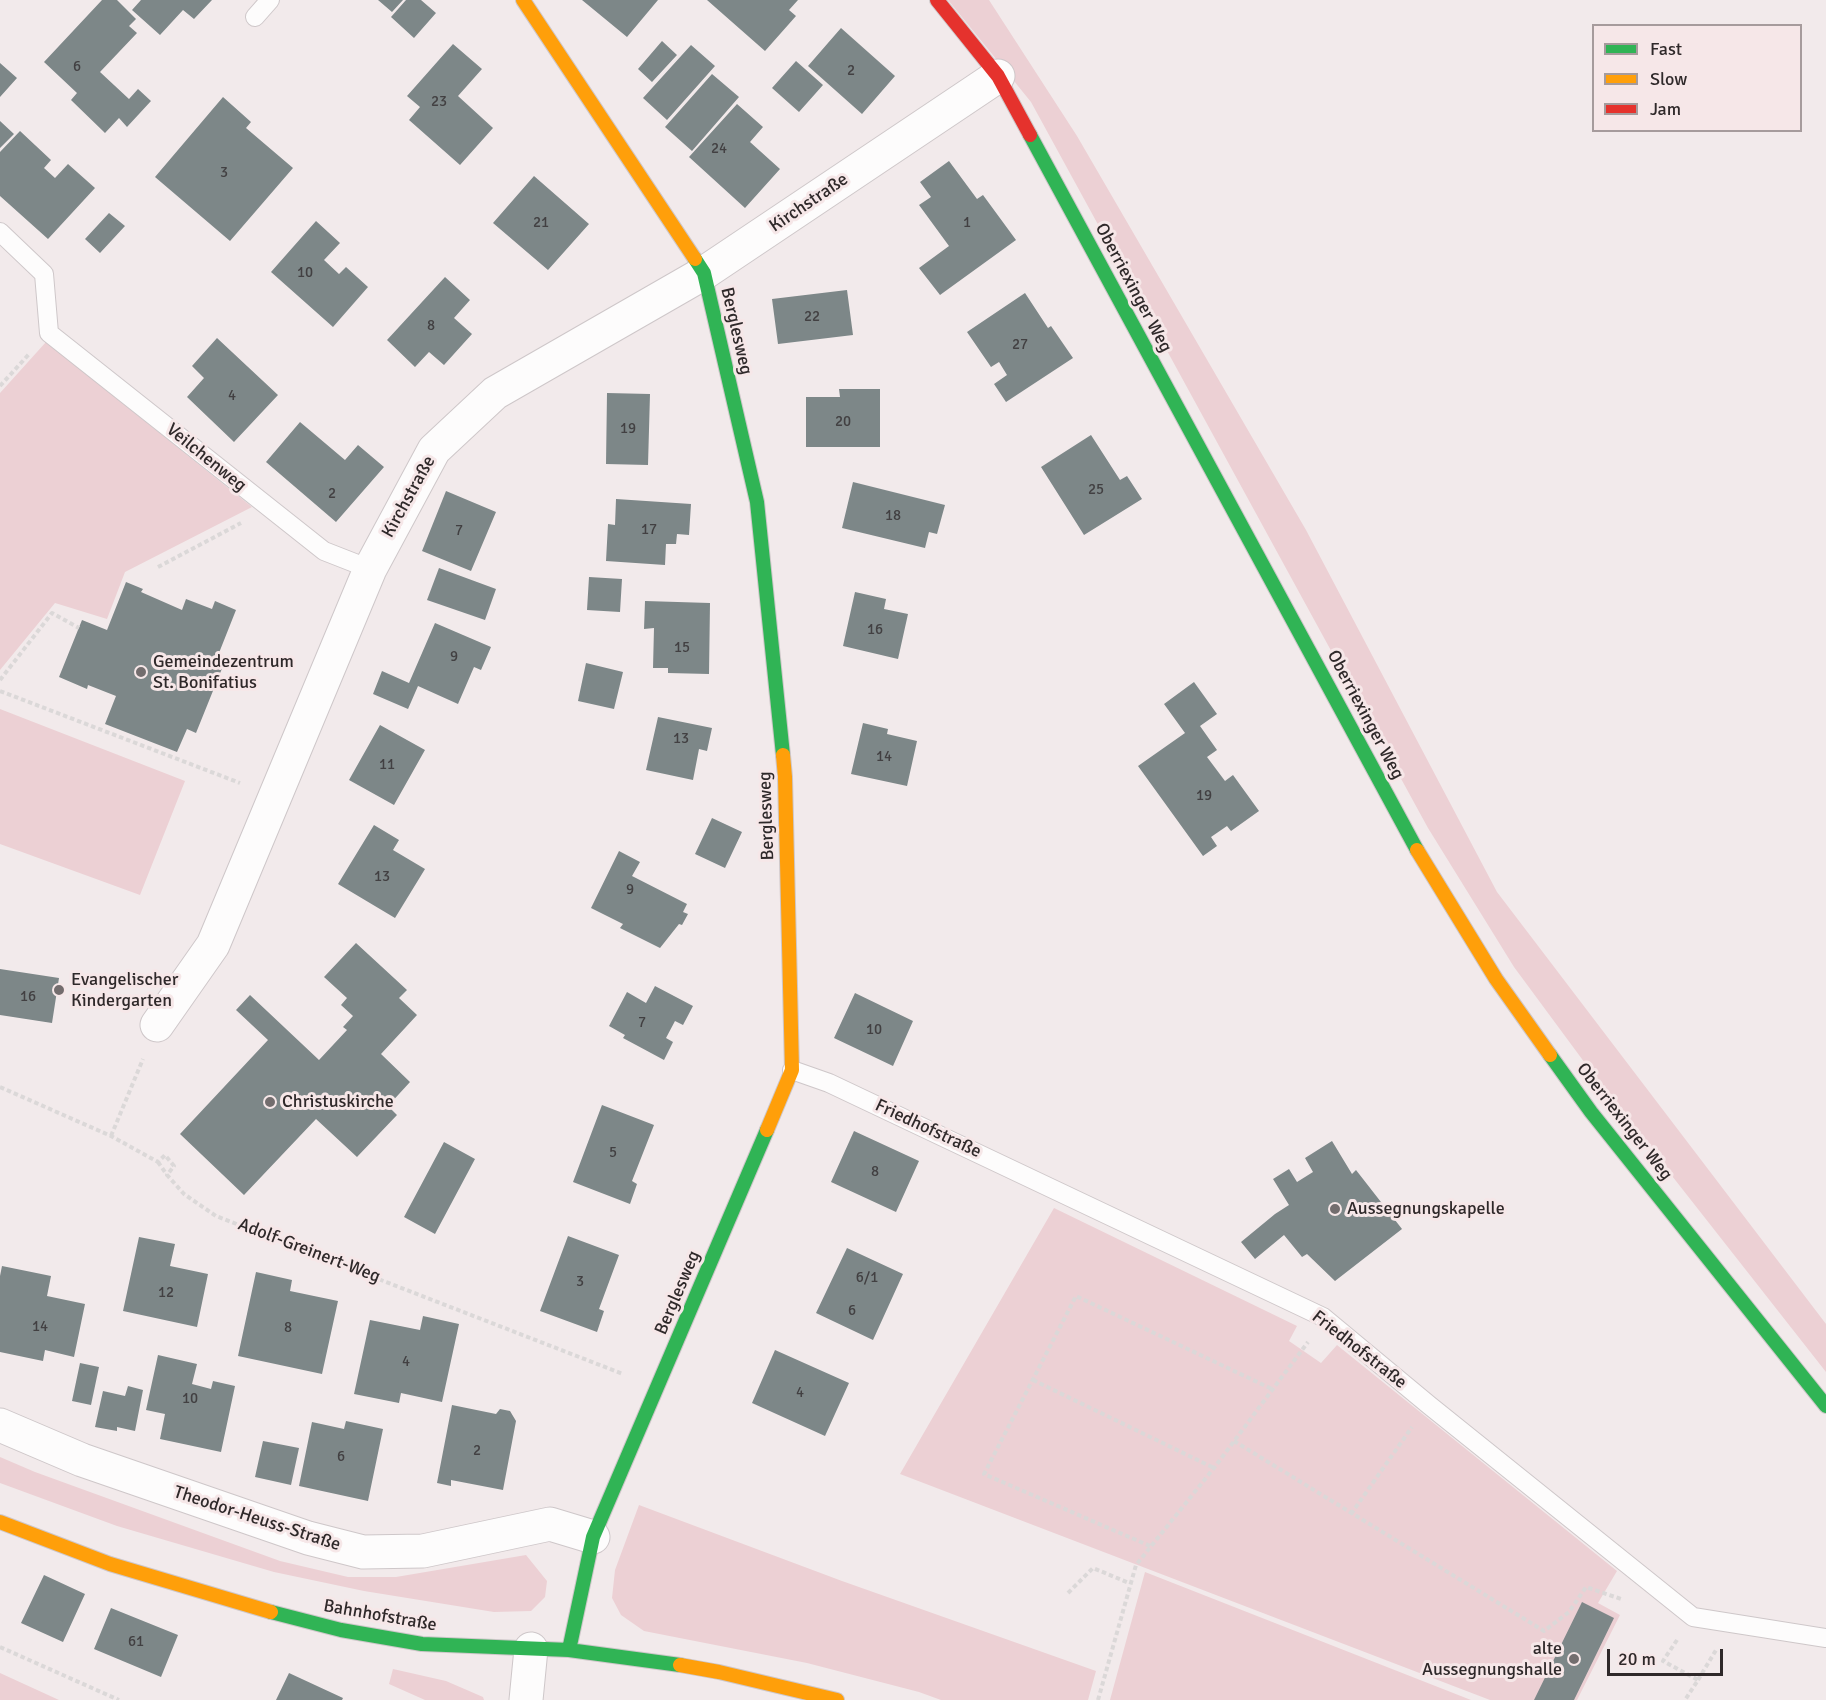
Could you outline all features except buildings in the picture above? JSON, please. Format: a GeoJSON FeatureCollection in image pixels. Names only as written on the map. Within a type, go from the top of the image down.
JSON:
{"type":"FeatureCollection","features":[{"type":"Feature","properties":{"kind":"street","name":"Berglesweg"},"geometry":{"type":"LineString","coordinates":[[523,0],[704,273],[757,501],[785,777],[792,1070],[593,1537],[569,1650]]}},
{"type":"Feature","properties":{"kind":"street","name":"Oberriexinger Weg"},"geometry":{"type":"LineString","coordinates":[[937,0],[998,76],[1410,838],[1496,979],[1591,1112],[1826,1406]]}},
{"type":"Feature","properties":{"kind":"street","name":"Kirchstraße"},"geometry":{"type":"LineString","coordinates":[[157,1025],[213,945],[370,569],[434,450],[495,393],[704,273],[998,76]]}},
{"type":"Feature","properties":{"kind":"street","name":"Theodor-Heuss-Straße"},"geometry":{"type":"LineString","coordinates":[[0,1425],[81,1460],[308,1538],[363,1552],[423,1551],[550,1524],[593,1537]]}},
{"type":"Feature","properties":{"kind":"street","name":"Bahnhofstraße"},"geometry":{"type":"LineString","coordinates":[[0,1522],[110,1564],[257,1608],[341,1630],[422,1644],[569,1650],[646,1659],[837,1700]]}},
{"type":"Feature","properties":{"kind":"street"},"geometry":{"type":"LineString","coordinates":[[530,1698],[531,1649]]}},
{"type":"Feature","properties":{"kind":"lane"},"geometry":{"type":"LineString","coordinates":[[255,17],[270,0]]}},
{"type":"Feature","properties":{"kind":"lane"},"geometry":{"type":"LineString","coordinates":[[0,232],[44,274],[49,333]]}},
{"type":"Feature","properties":{"kind":"lane","name":"Veilchenweg"},"geometry":{"type":"LineString","coordinates":[[49,333],[324,551],[370,569]]}},
{"type":"Feature","properties":{"kind":"lane","name":"Friedhofstraße"},"geometry":{"type":"LineString","coordinates":[[792,1070],[829,1083],[1323,1317],[1693,1617],[1826,1638]]}},
{"type":"Feature","properties":{"kind":"path"},"geometry":{"type":"LineString","coordinates":[[0,386],[49,333]]}},
{"type":"Feature","properties":{"kind":"path"},"geometry":{"type":"LineString","coordinates":[[158,567],[258,514],[266,506]]}},
{"type":"Feature","properties":{"kind":"path"},"geometry":{"type":"LineString","coordinates":[[0,680],[52,613],[79,628]]}},
{"type":"Feature","properties":{"kind":"path"},"geometry":{"type":"LineString","coordinates":[[0,692],[274,796]]}},
{"type":"Feature","properties":{"kind":"path"},"geometry":{"type":"LineString","coordinates":[[111,1136],[157,1025]]}},
{"type":"Feature","properties":{"kind":"path","name":"Adolf-Greinert-Weg"},"geometry":{"type":"LineString","coordinates":[[0,1087],[111,1136],[158,1162],[165,1155],[174,1166],[166,1174],[183,1194],[216,1216],[658,1386]]}},
{"type":"Feature","properties":{"kind":"path"},"geometry":{"type":"LineString","coordinates":[[158,1162],[166,1174]]}},
{"type":"Feature","properties":{"kind":"path"},"geometry":{"type":"LineString","coordinates":[[1150,1546],[984,1474],[1076,1296],[1272,1389]]}},
{"type":"Feature","properties":{"kind":"path"},"geometry":{"type":"LineString","coordinates":[[1098,1700],[1136,1564],[1234,1442],[1302,1350],[1323,1317]]}},
{"type":"Feature","properties":{"kind":"path"},"geometry":{"type":"LineString","coordinates":[[1033,1380],[1214,1468]]}},
{"type":"Feature","properties":{"kind":"path"},"geometry":{"type":"LineString","coordinates":[[1351,1514],[1429,1405]]}},
{"type":"Feature","properties":{"kind":"path"},"geometry":{"type":"LineString","coordinates":[[1234,1442],[1544,1631],[1569,1612],[1586,1587],[1605,1594]]}},
{"type":"Feature","properties":{"kind":"path"},"geometry":{"type":"LineString","coordinates":[[1068,1593],[1093,1568],[1129,1583]]}},
{"type":"Feature","properties":{"kind":"path"},"geometry":{"type":"LineString","coordinates":[[1693,1617],[1664,1660],[1698,1680]]}},
{"type":"Feature","properties":{"kind":"path"},"geometry":{"type":"LineString","coordinates":[[0,1647],[119,1700]]}},
{"type":"Feature","properties":{"kind":"path"},"geometry":{"type":"LineString","coordinates":[[1685,1700],[1709,1662]]}},
{"type":"Feature","properties":{"kind":"shaded area"},"geometry":{"type":"Polygon","coordinates":[[[948,0],[989,0],[1077,136],[1306,530],[1497,892],[1826,1324],[1826,1372],[1610,1097],[1514,967],[1428,828],[1031,102],[948,0]]]}},
{"type":"Feature","properties":{"kind":"shaded area"},"geometry":{"type":"Polygon","coordinates":[[[46,342],[252,507],[125,572],[107,619],[55,603],[0,670],[0,393],[46,342]]]}},
{"type":"Feature","properties":{"kind":"shaded area"},"geometry":{"type":"Polygon","coordinates":[[[0,709],[185,781],[140,895],[0,844],[0,709]]]}},
{"type":"Feature","properties":{"kind":"shaded area"},"geometry":{"type":"Polygon","coordinates":[[[1054,1208],[1297,1326],[1289,1341],[1321,1363],[1337,1345],[1617,1571],[1598,1603],[1620,1615],[1577,1700],[1490,1700],[900,1474],[1054,1208]]]}},
{"type":"Feature","properties":{"kind":"shaded area"},"geometry":{"type":"Polygon","coordinates":[[[0,1457],[35,1472],[280,1561],[348,1577],[396,1577],[526,1555],[547,1581],[545,1597],[531,1611],[494,1612],[364,1591],[274,1572],[117,1526],[0,1483],[0,1457]]]}},
{"type":"Feature","properties":{"kind":"shaded area"},"geometry":{"type":"Polygon","coordinates":[[[639,1505],[842,1581],[1096,1671],[1088,1700],[941,1700],[919,1692],[807,1663],[644,1631],[621,1615],[612,1598],[615,1570],[639,1505]]]}},
{"type":"Feature","properties":{"kind":"shaded area"},"geometry":{"type":"Polygon","coordinates":[[[1145,1572],[1471,1700],[1110,1700],[1145,1572]]]}},
{"type":"Feature","properties":{"kind":"shaded area"},"geometry":{"type":"Polygon","coordinates":[[[393,1669],[446,1681],[483,1697],[484,1700],[425,1700],[389,1684],[393,1669]]]}},
{"type":"Feature","properties":{"kind":"shaded area"},"geometry":{"type":"Polygon","coordinates":[[[0,1673],[59,1700],[0,1700],[0,1673]]]}},
{"type":"Feature","properties":{"kind":"traffic: fast"},"geometry":{"type":"LineString","coordinates":[[1030,135],[1417,850]]}},
{"type":"Feature","properties":{"kind":"traffic: fast"},"geometry":{"type":"LineString","coordinates":[[695,259],[704,273],[757,502],[783,755]]}},
{"type":"Feature","properties":{"kind":"traffic: fast"},"geometry":{"type":"LineString","coordinates":[[1550,1055],[1591,1112],[1826,1406]]}},
{"type":"Feature","properties":{"kind":"traffic: fast"},"geometry":{"type":"LineString","coordinates":[[569,1650],[593,1537],[767,1130]]}},
{"type":"Feature","properties":{"kind":"traffic: fast"},"geometry":{"type":"LineString","coordinates":[[271,1612],[341,1630],[422,1644],[569,1650],[680,1665]]}},
{"type":"Feature","properties":{"kind":"traffic: slow"},"geometry":{"type":"LineString","coordinates":[[523,0],[695,259]]}},
{"type":"Feature","properties":{"kind":"traffic: slow"},"geometry":{"type":"LineString","coordinates":[[767,1130],[792,1070],[783,755]]}},
{"type":"Feature","properties":{"kind":"traffic: slow"},"geometry":{"type":"LineString","coordinates":[[1417,850],[1496,979],[1550,1055]]}},
{"type":"Feature","properties":{"kind":"traffic: slow"},"geometry":{"type":"LineString","coordinates":[[0,1522],[110,1564],[271,1612]]}},
{"type":"Feature","properties":{"kind":"traffic: slow"},"geometry":{"type":"LineString","coordinates":[[680,1665],[837,1700]]}},
{"type":"Feature","properties":{"kind":"traffic: jam"},"geometry":{"type":"LineString","coordinates":[[937,0],[998,76],[1030,135]]}},
{"type":"Feature","properties":{"kind":"place","name":"Gemeindezentrum St. Bonifatius"},"geometry":{"type":"Point","coordinates":[141,672]}},
{"type":"Feature","properties":{"kind":"place","name":"Evangelischer Kindergarten"},"geometry":{"type":"Point","coordinates":[59,990]}},
{"type":"Feature","properties":{"kind":"place","name":"Christuskirche"},"geometry":{"type":"Point","coordinates":[270,1102]}},
{"type":"Feature","properties":{"kind":"place","name":"Aussegnungskapelle"},"geometry":{"type":"Point","coordinates":[1335,1209]}},
{"type":"Feature","properties":{"kind":"place","name":"alte Aussegnungshalle"},"geometry":{"type":"Point","coordinates":[1574,1659]}}]}
